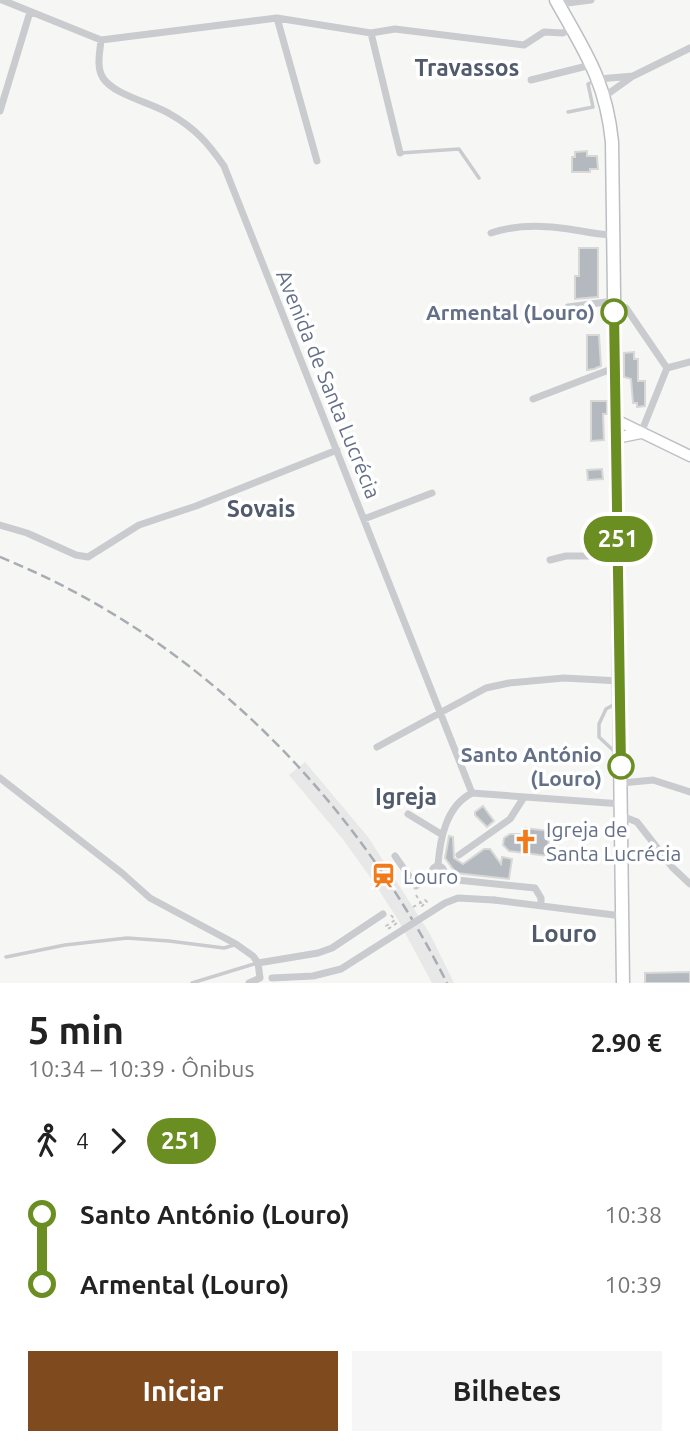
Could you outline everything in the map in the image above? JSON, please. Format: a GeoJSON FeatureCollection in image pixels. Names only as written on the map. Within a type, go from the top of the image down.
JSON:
{"type":"FeatureCollection","features":[{"type":"Feature","properties":{"kind":"main road"},"geometry":{"type":"LineString","coordinates":[[557,2],[599,79],[607,101],[612,142],[623,983]]}},
{"type":"Feature","properties":{"kind":"main road"},"geometry":{"type":"LineString","coordinates":[[617,419],[690,456]]}},
{"type":"Feature","properties":{"kind":"main road"},"geometry":{"type":"LineString","coordinates":[[616,438],[641,433]]}},
{"type":"Feature","properties":{"kind":"street"},"geometry":{"type":"LineString","coordinates":[[2,0],[101,40],[277,18],[372,33],[395,29],[524,45],[544,32],[563,33],[572,28]]}},
{"type":"Feature","properties":{"kind":"street"},"geometry":{"type":"LineString","coordinates":[[557,2],[592,0]]}},
{"type":"Feature","properties":{"kind":"street"},"geometry":{"type":"LineString","coordinates":[[0,111],[30,12]]}},
{"type":"Feature","properties":{"kind":"street"},"geometry":{"type":"LineString","coordinates":[[277,18],[317,161]]}},
{"type":"Feature","properties":{"kind":"street"},"geometry":{"type":"LineString","coordinates":[[372,33],[400,153]]}},
{"type":"Feature","properties":{"kind":"street","name":"Avenida de Santa Lucrécia"},"geometry":{"type":"LineString","coordinates":[[101,40],[99,66],[107,83],[169,113],[204,137],[224,166],[472,793]]}},
{"type":"Feature","properties":{"kind":"street"},"geometry":{"type":"LineString","coordinates":[[607,101],[633,76],[690,47]]}},
{"type":"Feature","properties":{"kind":"street"},"geometry":{"type":"LineString","coordinates":[[531,80],[592,64]]}},
{"type":"Feature","properties":{"kind":"street"},"geometry":{"type":"LineString","coordinates":[[599,79],[633,76]]}},
{"type":"Feature","properties":{"kind":"street"},"geometry":{"type":"LineString","coordinates":[[491,233],[519,227],[564,228],[613,235]]}},
{"type":"Feature","properties":{"kind":"street"},"geometry":{"type":"LineString","coordinates":[[568,307],[614,301]]}},
{"type":"Feature","properties":{"kind":"street"},"geometry":{"type":"LineString","coordinates":[[626,308],[667,368]]}},
{"type":"Feature","properties":{"kind":"street"},"geometry":{"type":"LineString","coordinates":[[667,368],[690,362]]}},
{"type":"Feature","properties":{"kind":"street"},"geometry":{"type":"LineString","coordinates":[[533,399],[614,368]]}},
{"type":"Feature","properties":{"kind":"street"},"geometry":{"type":"LineString","coordinates":[[641,433],[667,368]]}},
{"type":"Feature","properties":{"kind":"street"},"geometry":{"type":"LineString","coordinates":[[0,525],[27,533],[76,555],[88,557],[139,524],[196,506],[337,450]]}},
{"type":"Feature","properties":{"kind":"street"},"geometry":{"type":"LineString","coordinates":[[364,519],[432,493]]}},
{"type":"Feature","properties":{"kind":"street"},"geometry":{"type":"LineString","coordinates":[[550,560],[566,556],[618,556]]}},
{"type":"Feature","properties":{"kind":"street"},"geometry":{"type":"LineString","coordinates":[[377,747],[486,688],[564,678],[620,681]]}},
{"type":"Feature","properties":{"kind":"street"},"geometry":{"type":"LineString","coordinates":[[0,778],[150,898],[236,944],[253,956],[258,963],[260,978]]}},
{"type":"Feature","properties":{"kind":"street"},"geometry":{"type":"LineString","coordinates":[[622,783],[653,780],[690,792]]}},
{"type":"Feature","properties":{"kind":"street"},"geometry":{"type":"LineString","coordinates":[[433,876],[433,869],[438,865],[441,834],[459,803],[472,793],[622,810],[637,822],[673,868],[690,884]]}},
{"type":"Feature","properties":{"kind":"street"},"geometry":{"type":"LineString","coordinates":[[459,855],[510,819],[524,797]]}},
{"type":"Feature","properties":{"kind":"street"},"geometry":{"type":"LineString","coordinates":[[408,814],[441,834]]}},
{"type":"Feature","properties":{"kind":"street"},"geometry":{"type":"LineString","coordinates":[[395,856],[416,886],[433,876],[439,878],[443,875],[457,880],[535,888],[541,898],[541,905]]}},
{"type":"Feature","properties":{"kind":"street"},"geometry":{"type":"LineString","coordinates":[[438,865],[443,868],[443,875]]}},
{"type":"Feature","properties":{"kind":"street"},"geometry":{"type":"LineString","coordinates":[[249,983],[260,978],[313,976],[341,970],[445,903],[458,898],[471,897],[623,916]]}},
{"type":"Feature","properties":{"kind":"street"},"geometry":{"type":"LineString","coordinates":[[258,963],[318,953],[340,943],[383,914]]}},
{"type":"Feature","properties":{"kind":"lane"},"geometry":{"type":"LineString","coordinates":[[593,107],[588,84],[599,79]]}},
{"type":"Feature","properties":{"kind":"lane"},"geometry":{"type":"LineString","coordinates":[[568,111],[593,107],[607,101]]}},
{"type":"Feature","properties":{"kind":"lane"},"geometry":{"type":"LineString","coordinates":[[400,153],[459,149],[479,178]]}},
{"type":"Feature","properties":{"kind":"lane"},"geometry":{"type":"LineString","coordinates":[[620,702],[606,709],[599,724],[599,737],[621,757]]}},
{"type":"Feature","properties":{"kind":"lane"},"geometry":{"type":"LineString","coordinates":[[6,957],[65,945],[127,938],[169,940],[224,948],[236,944]]}},
{"type":"Feature","properties":{"kind":"lane"},"geometry":{"type":"LineString","coordinates":[[192,983],[258,963]]}},
{"type":"Feature","properties":{"kind":"path"},"geometry":{"type":"LineString","coordinates":[[413,907],[425,900],[427,902],[422,906],[423,909]]}},
{"type":"Feature","properties":{"kind":"path"},"geometry":{"type":"LineString","coordinates":[[395,920],[386,926],[388,929],[397,923],[398,925]]}},
{"type":"Feature","properties":{"kind":"shaded area"},"geometry":{"type":"Polygon","coordinates":[[[305,762],[368,837],[430,934],[454,983],[432,983],[397,918],[373,881],[342,838],[289,775],[305,762]]]}},
{"type":"Feature","properties":{"kind":"building"},"geometry":{"type":"Polygon","coordinates":[[[587,151],[587,156],[597,156],[598,169],[572,172],[572,157],[575,157],[575,152],[587,151]]]}},
{"type":"Feature","properties":{"kind":"building"},"geometry":{"type":"Polygon","coordinates":[[[579,248],[598,248],[598,297],[575,299],[575,276],[579,276],[579,248]]]}},
{"type":"Feature","properties":{"kind":"building"},"geometry":{"type":"Polygon","coordinates":[[[587,335],[599,335],[601,366],[587,370],[587,335]]]}},
{"type":"Feature","properties":{"kind":"building"},"geometry":{"type":"Polygon","coordinates":[[[634,352],[634,359],[638,359],[638,381],[645,381],[645,406],[637,407],[637,403],[633,403],[631,379],[624,377],[624,353],[634,352]]]}},
{"type":"Feature","properties":{"kind":"building"},"geometry":{"type":"Polygon","coordinates":[[[591,401],[607,401],[607,414],[603,414],[604,440],[591,441],[591,401]]]}},
{"type":"Feature","properties":{"kind":"building"},"geometry":{"type":"Polygon","coordinates":[[[602,469],[603,479],[588,480],[587,470],[602,469]]]}},
{"type":"Feature","properties":{"kind":"building"},"geometry":{"type":"Polygon","coordinates":[[[483,806],[494,821],[487,827],[475,815],[483,806]]]}},
{"type":"Feature","properties":{"kind":"building","name":"Igreja de Santa Lucrécia"},"geometry":{"type":"Polygon","coordinates":[[[525,828],[550,831],[547,856],[509,851],[503,845],[504,838],[510,834],[524,834],[525,828]]]}},
{"type":"Feature","properties":{"kind":"building"},"geometry":{"type":"Polygon","coordinates":[[[449,836],[453,837],[454,858],[463,864],[484,849],[490,849],[501,864],[502,857],[512,859],[509,879],[456,873],[445,858],[449,836]]]}},
{"type":"Feature","properties":{"kind":"building"},"geometry":{"type":"Polygon","coordinates":[[[690,972],[690,983],[645,983],[645,973],[690,972]]]}},
{"type":"Feature","properties":{"kind":"railway"},"geometry":{"type":"LineString","coordinates":[[0,557],[72,591],[140,631],[203,677],[262,730],[316,787],[365,848],[409,914],[447,983]]}},
{"type":"Feature","properties":{"kind":"bus line","name":"251"},"geometry":{"type":"LineString","coordinates":[[614,312],[621,766]]}},
{"type":"Feature","properties":{"kind":"place","name":"Armental (Louro)"},"geometry":{"type":"Point","coordinates":[614,312]}},
{"type":"Feature","properties":{"kind":"place","name":"Santo António (Louro)"},"geometry":{"type":"Point","coordinates":[621,766]}},
{"type":"Feature","properties":{"kind":"place","name":"Igreja de Santa Lucrécia"},"geometry":{"type":"Point","coordinates":[526,841]}},
{"type":"Feature","properties":{"kind":"place","name":"Louro"},"geometry":{"type":"Point","coordinates":[383,876]}},
{"type":"Feature","properties":{"kind":"district","name":"Travassos"},"geometry":{"type":"Point","coordinates":[467,67]}},
{"type":"Feature","properties":{"kind":"district","name":"Sovais"},"geometry":{"type":"Point","coordinates":[261,508]}},
{"type":"Feature","properties":{"kind":"district","name":"Igreja"},"geometry":{"type":"Point","coordinates":[406,796]}},
{"type":"Feature","properties":{"kind":"district","name":"Louro"},"geometry":{"type":"Point","coordinates":[564,933]}}]}
